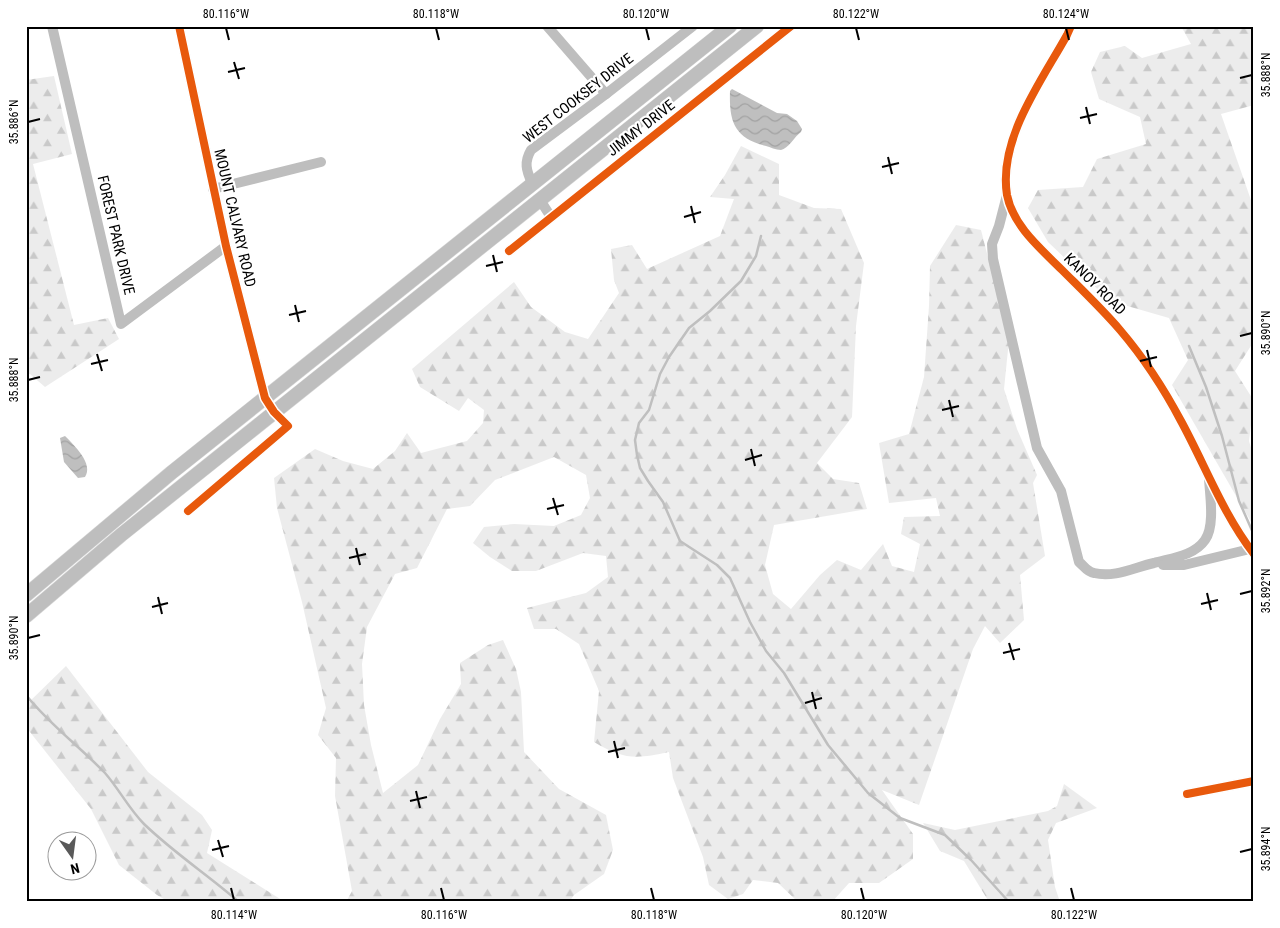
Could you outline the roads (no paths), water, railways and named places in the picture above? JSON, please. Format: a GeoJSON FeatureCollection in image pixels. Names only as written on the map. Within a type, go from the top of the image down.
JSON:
{"type":"FeatureCollection","features":[{"type":"Feature","properties":{"kind":"highway"},"geometry":{"type":"LineString","coordinates":[[26,595],[164,479],[730,26]]}},
{"type":"Feature","properties":{"kind":"highway"},"geometry":{"type":"LineString","coordinates":[[26,616],[121,535],[757,26]]}},
{"type":"Feature","properties":{"kind":"street","name":"FOREST PARK DRIVE"},"geometry":{"type":"LineString","coordinates":[[52,26],[121,324],[226,246]]}},
{"type":"Feature","properties":{"kind":"street","name":"MOUNT CALVARY ROAD"},"geometry":{"type":"LineString","coordinates":[[179,26],[226,246],[265,398],[274,412],[288,426],[188,511]]}},
{"type":"Feature","properties":{"kind":"street"},"geometry":{"type":"LineString","coordinates":[[547,26],[606,94]]}},
{"type":"Feature","properties":{"kind":"street","name":"WEST COOKSEY DRIVE"},"geometry":{"type":"LineString","coordinates":[[532,184],[526,170],[526,159],[531,150],[693,26]]}},
{"type":"Feature","properties":{"kind":"street","name":"JIMMY DRIVE"},"geometry":{"type":"LineString","coordinates":[[509,252],[791,26]]}},
{"type":"Feature","properties":{"kind":"street","name":"KANOY ROAD"},"geometry":{"type":"LineString","coordinates":[[1071,26],[1025,106],[1014,134],[1006,176],[1007,195],[1013,212],[1032,240],[1108,316],[1139,353],[1158,380],[1239,532],[1252,551]]}},
{"type":"Feature","properties":{"kind":"street"},"geometry":{"type":"LineString","coordinates":[[214,189],[321,162]]}},
{"type":"Feature","properties":{"kind":"street"},"geometry":{"type":"LineString","coordinates":[[1007,195],[992,244],[993,259],[1038,448],[1061,491],[1079,562],[1087,570],[1094,573],[1127,571],[1181,556],[1201,546],[1210,532],[1209,476]]}},
{"type":"Feature","properties":{"kind":"street"},"geometry":{"type":"LineString","coordinates":[[540,200],[551,217]]}},
{"type":"Feature","properties":{"kind":"street"},"geometry":{"type":"LineString","coordinates":[[1147,565],[1184,565],[1252,551]]}},
{"type":"Feature","properties":{"kind":"street"},"geometry":{"type":"LineString","coordinates":[[1188,794],[1254,781]]}},
{"type":"Feature","properties":{"kind":"water"},"geometry":{"type":"Polygon","coordinates":[[[732,89],[777,113],[787,114],[797,121],[802,129],[801,132],[781,150],[755,143],[740,133],[736,127],[730,102],[730,91],[732,89]]]}},
{"type":"Feature","properties":{"kind":"water"},"geometry":{"type":"Polygon","coordinates":[[[65,436],[85,461],[87,472],[85,477],[78,478],[64,462],[60,438],[65,436]]]}},
{"type":"Feature","properties":{"kind":"waterway"},"geometry":{"type":"LineString","coordinates":[[761,236],[756,256],[741,281],[689,328],[660,374],[649,410],[639,423],[635,440],[640,468],[663,502],[680,541],[717,565],[730,578],[750,622],[766,651],[784,673],[828,745],[868,793],[900,818],[945,835],[971,860],[1009,902]]}},
{"type":"Feature","properties":{"kind":"waterway"},"geometry":{"type":"LineString","coordinates":[[1189,346],[1206,387],[1222,436],[1239,501],[1254,535]]}},
{"type":"Feature","properties":{"kind":"waterway"},"geometry":{"type":"LineString","coordinates":[[26,695],[44,716],[105,773],[144,824],[167,845],[239,902]]}}]}
